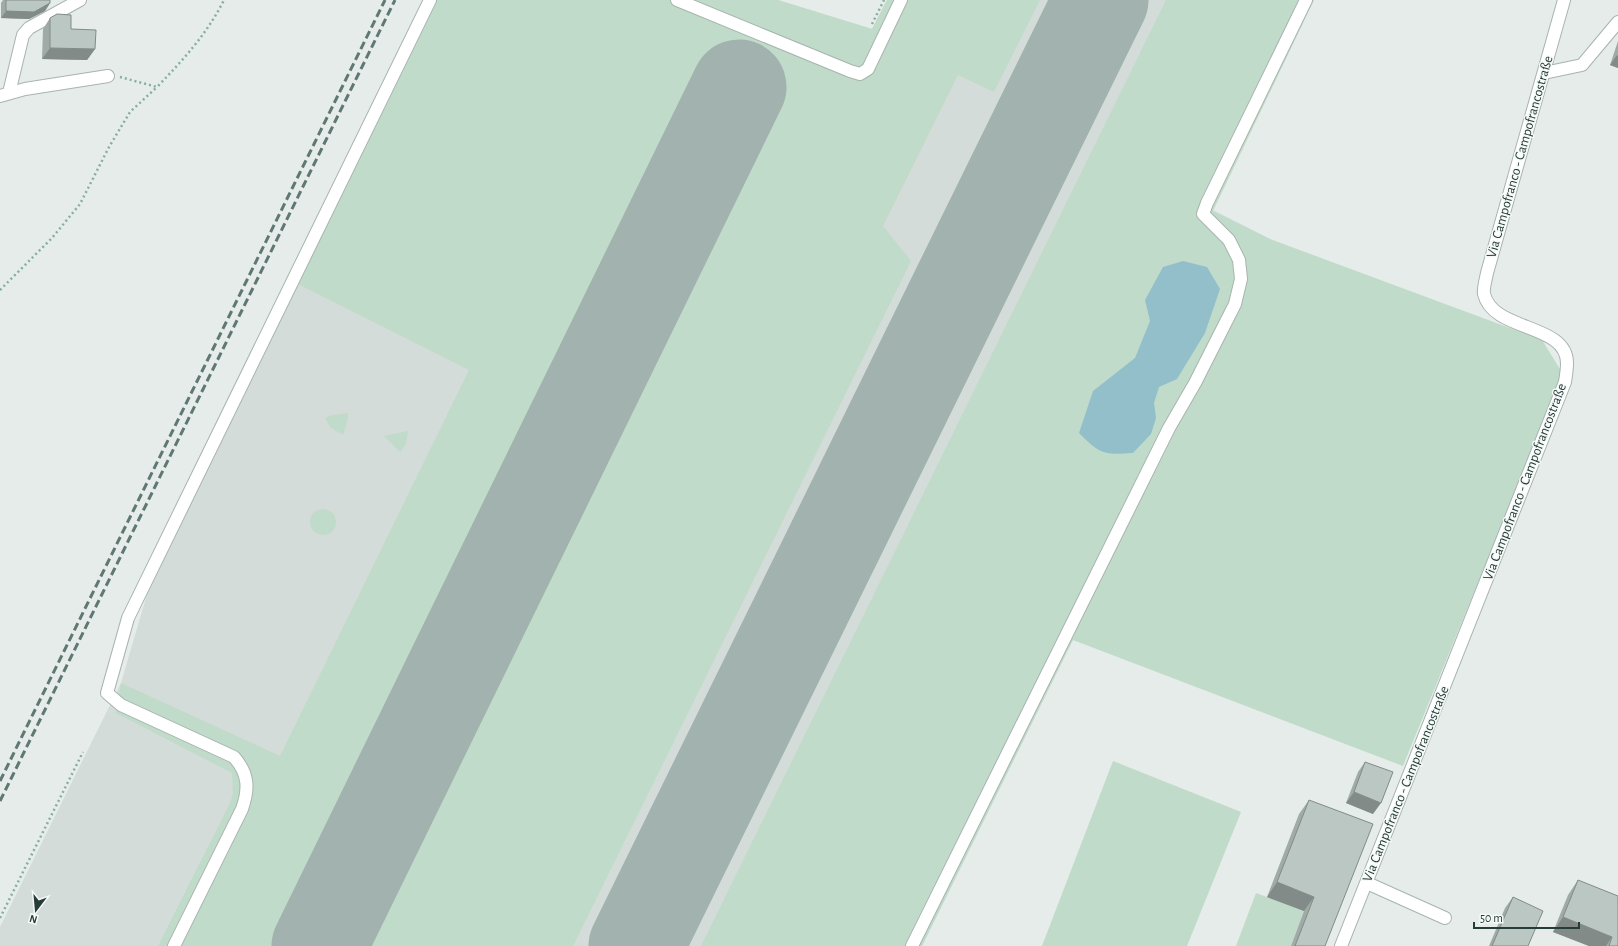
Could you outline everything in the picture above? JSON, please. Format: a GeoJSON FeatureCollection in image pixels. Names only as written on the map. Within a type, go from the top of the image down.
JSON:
{"type":"FeatureCollection","features":[{"type":"Feature","properties":{"kind":"street"},"geometry":{"type":"LineString","coordinates":[[4,94],[23,35],[29,28],[80,0]]}},
{"type":"Feature","properties":{"kind":"street"},"geometry":{"type":"LineString","coordinates":[[174,946],[242,809],[246,796],[246,780],[243,767],[234,757],[121,705],[106,693],[128,618],[430,0]]}},
{"type":"Feature","properties":{"kind":"street"},"geometry":{"type":"LineString","coordinates":[[677,0],[850,72],[860,74],[868,68],[901,0]]}},
{"type":"Feature","properties":{"kind":"street"},"geometry":{"type":"LineString","coordinates":[[912,946],[1169,428],[1195,383],[1235,304],[1241,279],[1239,260],[1229,240],[1203,214],[1306,0]]}},
{"type":"Feature","properties":{"kind":"street","name":"Via Campofranco - Campofrancostraße"},"geometry":{"type":"LineString","coordinates":[[1341,946],[1565,382],[1568,362],[1561,346],[1548,336],[1509,320],[1492,310],[1484,294],[1487,272],[1564,0]]}},
{"type":"Feature","properties":{"kind":"street"},"geometry":{"type":"LineString","coordinates":[[1544,73],[1582,65],[1618,22]]}},
{"type":"Feature","properties":{"kind":"street"},"geometry":{"type":"LineString","coordinates":[[4,94],[25,89],[108,76]]}},
{"type":"Feature","properties":{"kind":"street"},"geometry":{"type":"LineString","coordinates":[[1367,883],[1445,918]]}},
{"type":"Feature","properties":{"kind":"path"},"geometry":{"type":"LineString","coordinates":[[0,290],[52,238],[80,204],[109,147],[130,112],[157,86],[202,36],[214,20],[224,0]]}},
{"type":"Feature","properties":{"kind":"path"},"geometry":{"type":"LineString","coordinates":[[872,24],[884,0]]}},
{"type":"Feature","properties":{"kind":"path"},"geometry":{"type":"LineString","coordinates":[[108,76],[130,79],[157,86]]}},
{"type":"Feature","properties":{"kind":"path"},"geometry":{"type":"LineString","coordinates":[[0,918],[83,752]]}},
{"type":"Feature","properties":{"kind":"shaded area"},"geometry":{"type":"Polygon","coordinates":[[[778,0],[872,29],[887,0],[1314,0],[1213,210],[1270,239],[922,946],[0,946],[0,927],[121,683],[148,591],[298,284],[778,0]]]}},
{"type":"Feature","properties":{"kind":"green space"},"geometry":{"type":"Polygon","coordinates":[[[425,0],[778,0],[872,29],[887,0],[1040,0],[994,92],[958,75],[883,226],[911,261],[573,946],[158,946],[230,803],[233,794],[232,773],[116,713],[121,683],[280,756],[469,370],[298,284],[425,0]]]}},
{"type":"Feature","properties":{"kind":"green space"},"geometry":{"type":"Polygon","coordinates":[[[1166,0],[1314,0],[1213,211],[1270,239],[1542,340],[1563,374],[1403,766],[1073,640],[922,946],[701,946],[1166,0]]]}},
{"type":"Feature","properties":{"kind":"green space"},"geometry":{"type":"Polygon","coordinates":[[[348,413],[348,419],[343,435],[330,427],[325,418],[333,415],[348,413]]]}},
{"type":"Feature","properties":{"kind":"green space"},"geometry":{"type":"Polygon","coordinates":[[[408,431],[406,444],[400,452],[384,436],[408,431]]]}},
{"type":"Feature","properties":{"kind":"green space"},"geometry":{"type":"Polygon","coordinates":[[[323,509],[333,512],[336,522],[333,532],[323,535],[313,532],[310,522],[313,512],[323,509]]]}},
{"type":"Feature","properties":{"kind":"green space"},"geometry":{"type":"Polygon","coordinates":[[[1113,761],[1241,812],[1187,946],[1042,946],[1113,761]]]}},
{"type":"Feature","properties":{"kind":"green space"},"geometry":{"type":"Polygon","coordinates":[[[1256,893],[1304,911],[1291,946],[1236,946],[1256,893]]]}},
{"type":"Feature","properties":{"kind":"water"},"geometry":{"type":"Polygon","coordinates":[[[1183,261],[1207,267],[1220,289],[1205,333],[1177,379],[1159,387],[1154,403],[1156,418],[1151,434],[1133,453],[1115,454],[1103,452],[1097,449],[1079,433],[1093,391],[1135,358],[1150,321],[1145,300],[1163,267],[1183,261]]]}},
{"type":"Feature","properties":{"kind":"building"},"geometry":{"type":"Polygon","coordinates":[[[6,0],[50,0],[50,3],[34,12],[6,11],[6,0]]]}},
{"type":"Feature","properties":{"kind":"building"},"geometry":{"type":"Polygon","coordinates":[[[57,14],[71,15],[71,29],[96,30],[95,49],[50,48],[50,18],[57,14]]]}},
{"type":"Feature","properties":{"kind":"building"},"geometry":{"type":"Polygon","coordinates":[[[1365,762],[1393,772],[1381,803],[1354,792],[1365,762]]]}},
{"type":"Feature","properties":{"kind":"building"},"geometry":{"type":"Polygon","coordinates":[[[1309,800],[1373,824],[1325,946],[1295,946],[1314,897],[1277,882],[1309,800]]]}},
{"type":"Feature","properties":{"kind":"building"},"geometry":{"type":"Polygon","coordinates":[[[1578,880],[1618,896],[1618,946],[1609,946],[1612,937],[1563,917],[1578,880]]]}},
{"type":"Feature","properties":{"kind":"building"},"geometry":{"type":"Polygon","coordinates":[[[1513,897],[1543,911],[1528,946],[1492,946],[1513,897]]]}},
{"type":"Feature","properties":{"kind":"runway"},"geometry":{"type":"LineString","coordinates":[[636,946],[1101,0]]}},
{"type":"Feature","properties":{"kind":"runway"},"geometry":{"type":"LineString","coordinates":[[319,946],[739,87]]}},
{"type":"Feature","properties":{"kind":"railway"},"geometry":{"type":"LineString","coordinates":[[0,781],[385,0]]}},
{"type":"Feature","properties":{"kind":"railway"},"geometry":{"type":"LineString","coordinates":[[0,801],[395,0]]}}]}
